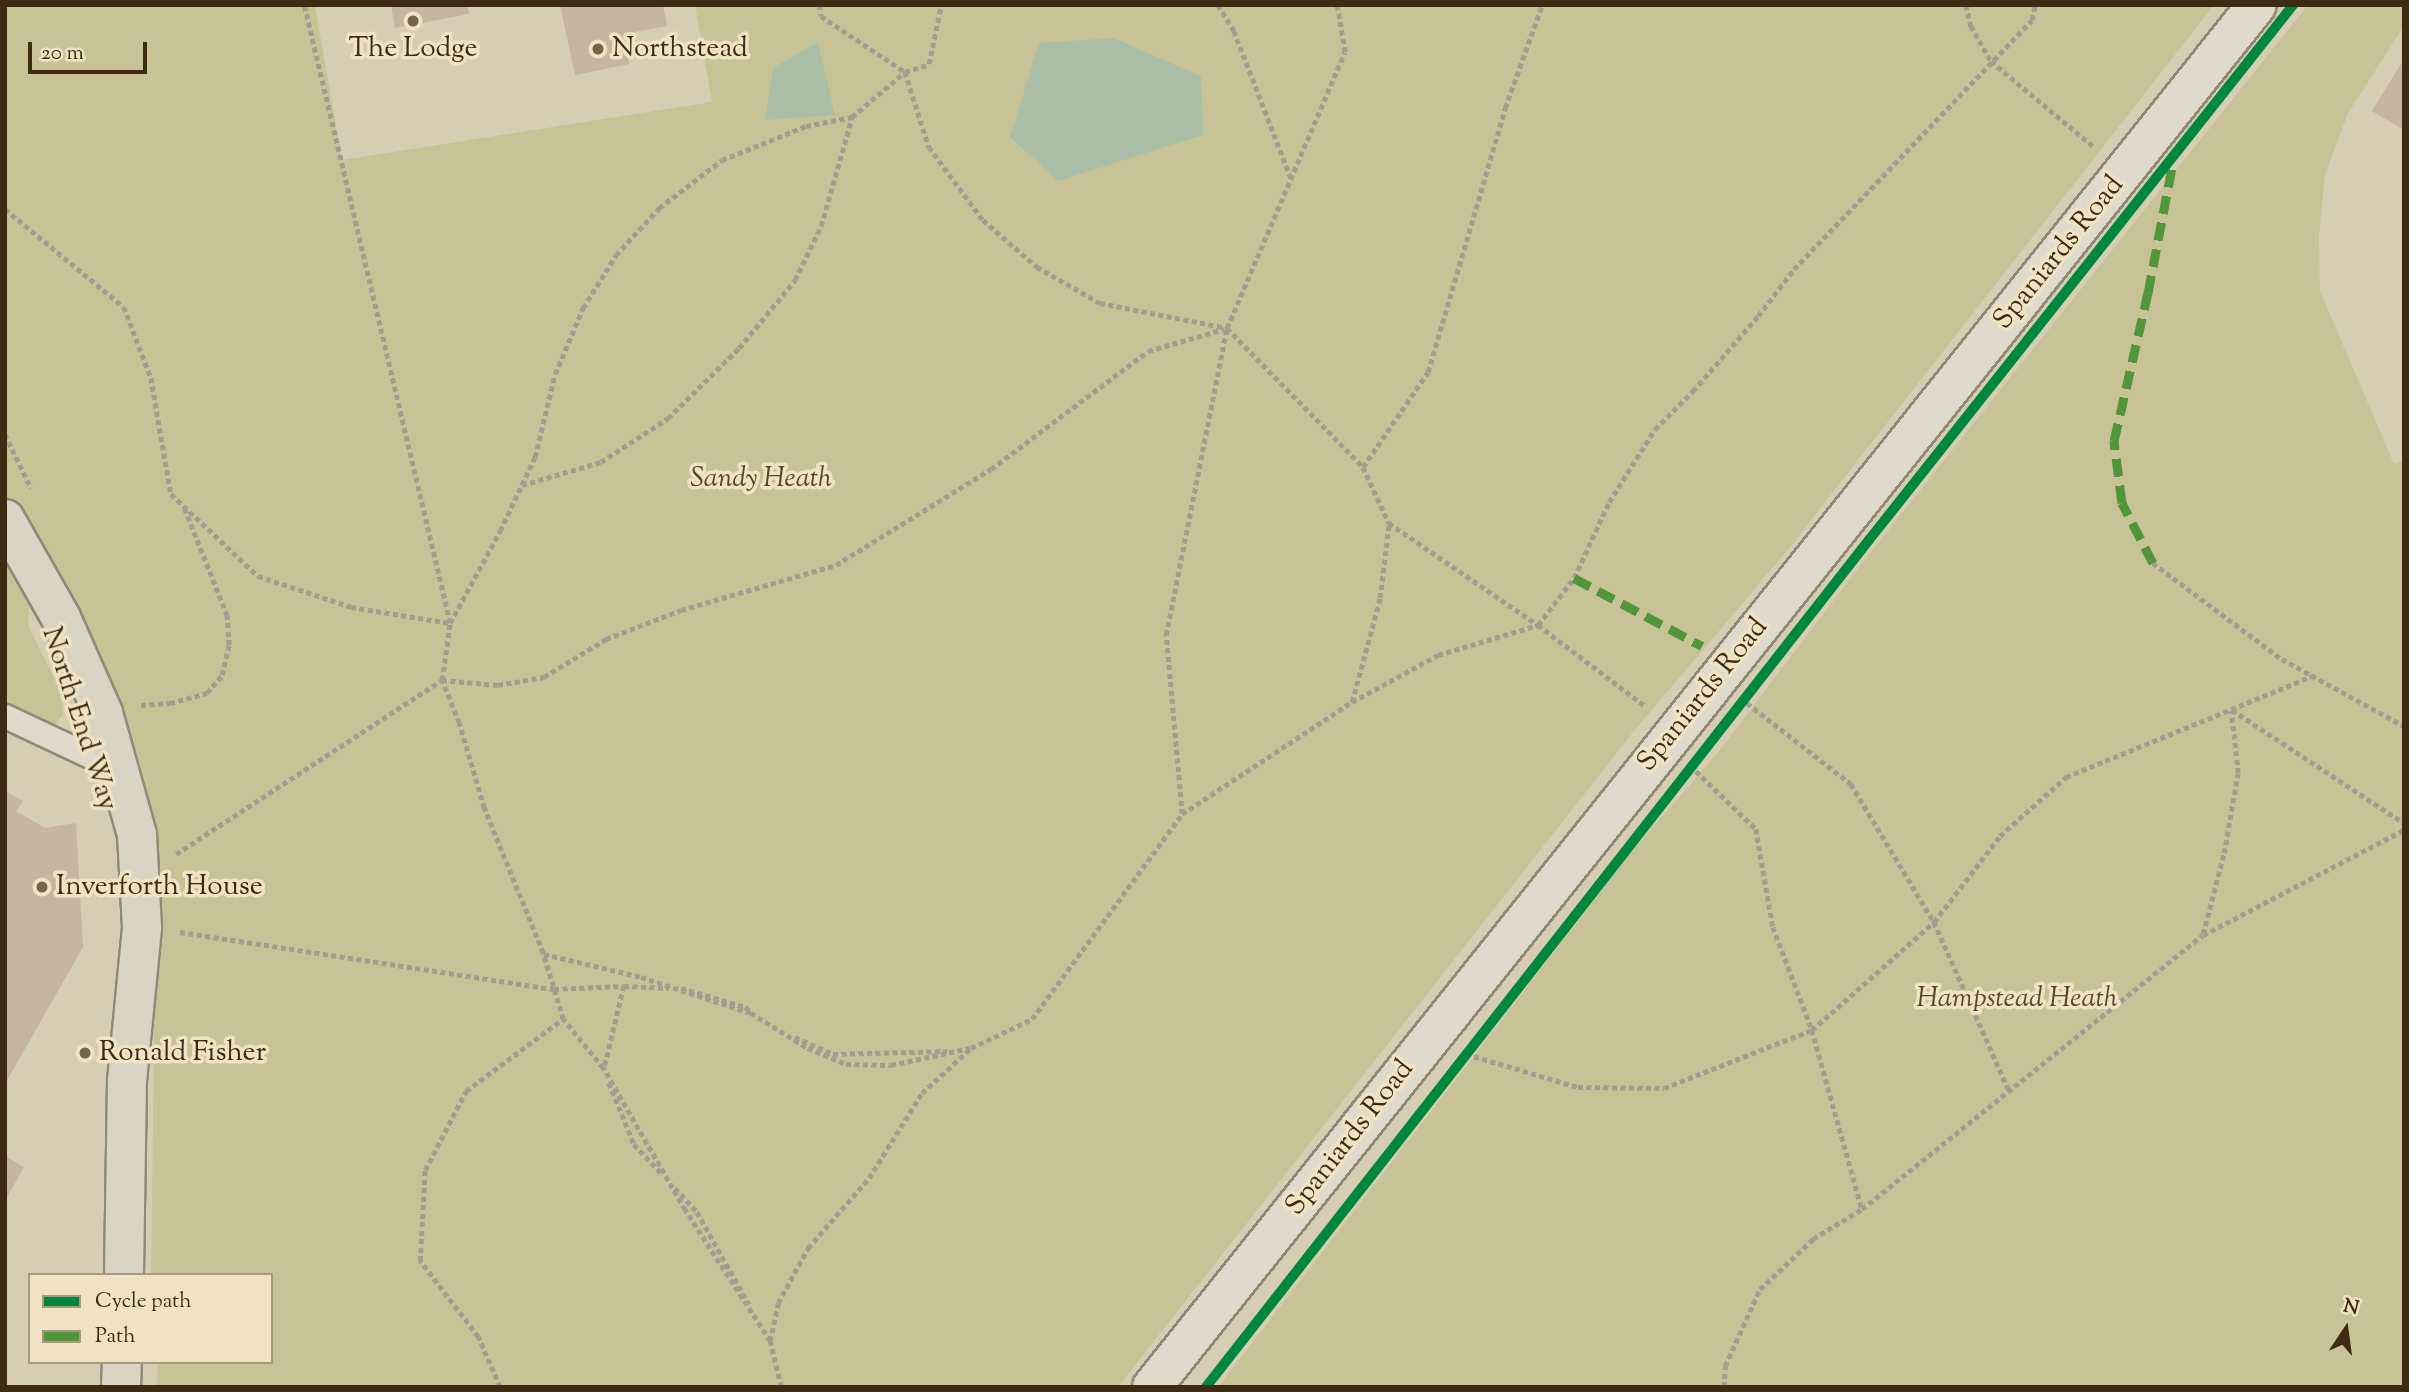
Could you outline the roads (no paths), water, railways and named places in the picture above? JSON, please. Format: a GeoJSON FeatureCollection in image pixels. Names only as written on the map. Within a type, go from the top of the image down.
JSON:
{"type":"FeatureCollection","features":[{"type":"Feature","properties":{"kind":"main road","name":"Spaniards Road"},"geometry":{"type":"LineString","coordinates":[[1152,1387],[2257,5]]}},
{"type":"Feature","properties":{"kind":"main road","name":"North End Way"},"geometry":{"type":"LineString","coordinates":[[5,519],[32,567],[137,835],[142,928],[127,1082],[124,1273]]}},
{"type":"Feature","properties":{"kind":"main road","name":"North End Way"},"geometry":{"type":"LineString","coordinates":[[108,764],[109,799],[115,840],[118,968],[127,1082]]}},
{"type":"Feature","properties":{"kind":"main road"},"geometry":{"type":"LineString","coordinates":[[121,1387],[122,1364]]}},
{"type":"Feature","properties":{"kind":"lane"},"geometry":{"type":"LineString","coordinates":[[5,716],[108,764]]}},
{"type":"Feature","properties":{"kind":"place","name":"The Lodge"},"geometry":{"type":"Point","coordinates":[413,21]}},
{"type":"Feature","properties":{"kind":"place","name":"Northstead"},"geometry":{"type":"Point","coordinates":[598,49]}},
{"type":"Feature","properties":{"kind":"place","name":"Inverforth House"},"geometry":{"type":"Point","coordinates":[42,887]}},
{"type":"Feature","properties":{"kind":"place","name":"Ronald Fisher"},"geometry":{"type":"Point","coordinates":[85,1053]}},
{"type":"Feature","properties":{"kind":"park label","name":"Sandy Heath"},"geometry":{"type":"Point","coordinates":[761,479]}},
{"type":"Feature","properties":{"kind":"park label","name":"Hampstead Heath"},"geometry":{"type":"Point","coordinates":[2017,999]}}]}
